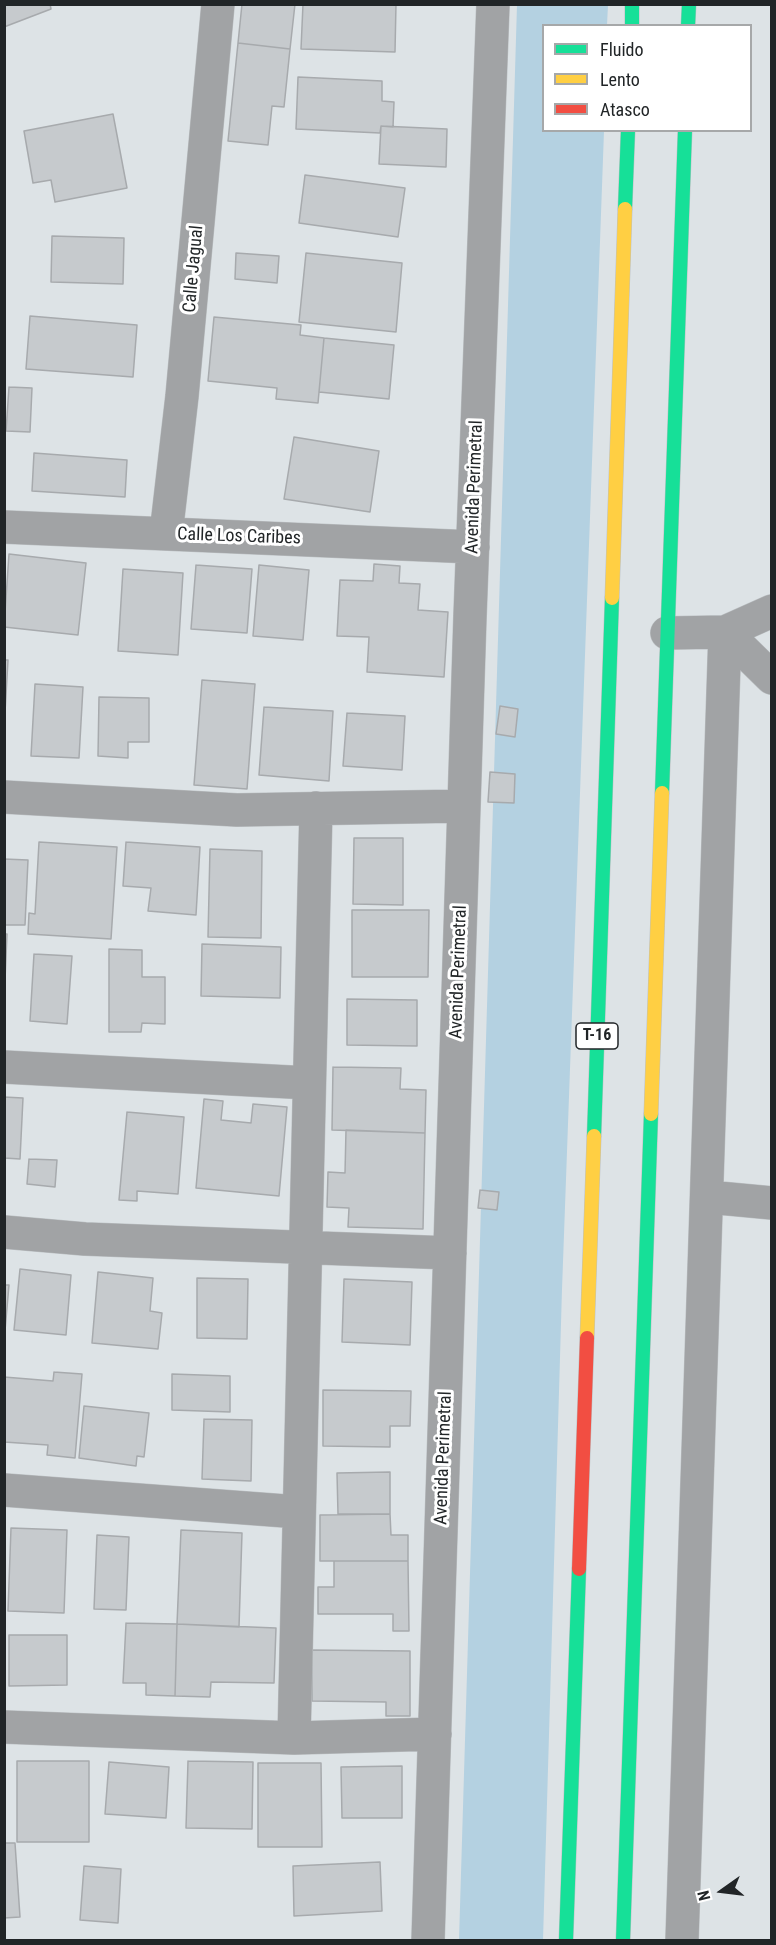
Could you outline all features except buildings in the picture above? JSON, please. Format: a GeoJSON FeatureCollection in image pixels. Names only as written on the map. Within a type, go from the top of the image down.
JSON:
{"type":"FeatureCollection","features":[{"type":"Feature","properties":{"kind":"highway"},"geometry":{"type":"LineString","coordinates":[[632,4],[632,24]]}},
{"type":"Feature","properties":{"kind":"highway"},"geometry":{"type":"LineString","coordinates":[[688,24],[689,4]]}},
{"type":"Feature","properties":{"kind":"highway","name":"T-16"},"geometry":{"type":"LineString","coordinates":[[566,1941],[628,132]]}},
{"type":"Feature","properties":{"kind":"highway"},"geometry":{"type":"LineString","coordinates":[[623,1941],[685,132]]}},
{"type":"Feature","properties":{"kind":"street","name":"Calle Jagual"},"geometry":{"type":"LineString","coordinates":[[166,534],[182,396],[218,4]]}},
{"type":"Feature","properties":{"kind":"street","name":"Avenida Perimetral"},"geometry":{"type":"LineString","coordinates":[[428,1941],[464,806],[493,4]]}},
{"type":"Feature","properties":{"kind":"street","name":"Calle Los Caribes"},"geometry":{"type":"LineString","coordinates":[[4,527],[473,547]]}},
{"type":"Feature","properties":{"kind":"street"},"geometry":{"type":"LineString","coordinates":[[668,633],[725,632],[771,611]]}},
{"type":"Feature","properties":{"kind":"street"},"geometry":{"type":"LineString","coordinates":[[725,632],[771,678]]}},
{"type":"Feature","properties":{"kind":"street"},"geometry":{"type":"LineString","coordinates":[[682,1941],[725,632]]}},
{"type":"Feature","properties":{"kind":"street"},"geometry":{"type":"LineString","coordinates":[[4,797],[237,810],[464,806]]}},
{"type":"Feature","properties":{"kind":"street"},"geometry":{"type":"LineString","coordinates":[[294,1738],[316,808]]}},
{"type":"Feature","properties":{"kind":"street"},"geometry":{"type":"LineString","coordinates":[[4,1066],[309,1083]]}},
{"type":"Feature","properties":{"kind":"street"},"geometry":{"type":"LineString","coordinates":[[708,1197],[771,1203]]}},
{"type":"Feature","properties":{"kind":"street"},"geometry":{"type":"LineString","coordinates":[[4,1232],[85,1239],[450,1253]]}},
{"type":"Feature","properties":{"kind":"street"},"geometry":{"type":"LineString","coordinates":[[4,1490],[299,1512]]}},
{"type":"Feature","properties":{"kind":"street"},"geometry":{"type":"LineString","coordinates":[[4,1726],[294,1738],[435,1734]]}},
{"type":"Feature","properties":{"kind":"shaded area"},"geometry":{"type":"Polygon","coordinates":[[[517,5],[608,5],[607,24],[542,24],[542,132],[604,132],[562,1289],[543,1940],[459,1940],[517,5]]]}},
{"type":"Feature","properties":{"kind":"traffic: fast"},"geometry":{"type":"LineString","coordinates":[[632,4],[632,24]]}},
{"type":"Feature","properties":{"kind":"traffic: fast"},"geometry":{"type":"LineString","coordinates":[[688,24],[689,4]]}},
{"type":"Feature","properties":{"kind":"traffic: fast"},"geometry":{"type":"LineString","coordinates":[[625,209],[628,132]]}},
{"type":"Feature","properties":{"kind":"traffic: fast"},"geometry":{"type":"LineString","coordinates":[[662,793],[685,132]]}},
{"type":"Feature","properties":{"kind":"traffic: fast"},"geometry":{"type":"LineString","coordinates":[[594,1136],[612,598]]}},
{"type":"Feature","properties":{"kind":"traffic: fast"},"geometry":{"type":"LineString","coordinates":[[623,1940],[651,1114]]}},
{"type":"Feature","properties":{"kind":"traffic: fast"},"geometry":{"type":"LineString","coordinates":[[566,1940],[579,1569]]}},
{"type":"Feature","properties":{"kind":"traffic: slow"},"geometry":{"type":"LineString","coordinates":[[612,598],[625,209]]}},
{"type":"Feature","properties":{"kind":"traffic: slow"},"geometry":{"type":"LineString","coordinates":[[651,1114],[662,793]]}},
{"type":"Feature","properties":{"kind":"traffic: slow"},"geometry":{"type":"LineString","coordinates":[[587,1338],[594,1136]]}},
{"type":"Feature","properties":{"kind":"traffic: jam"},"geometry":{"type":"LineString","coordinates":[[579,1569],[587,1338]]}}]}
